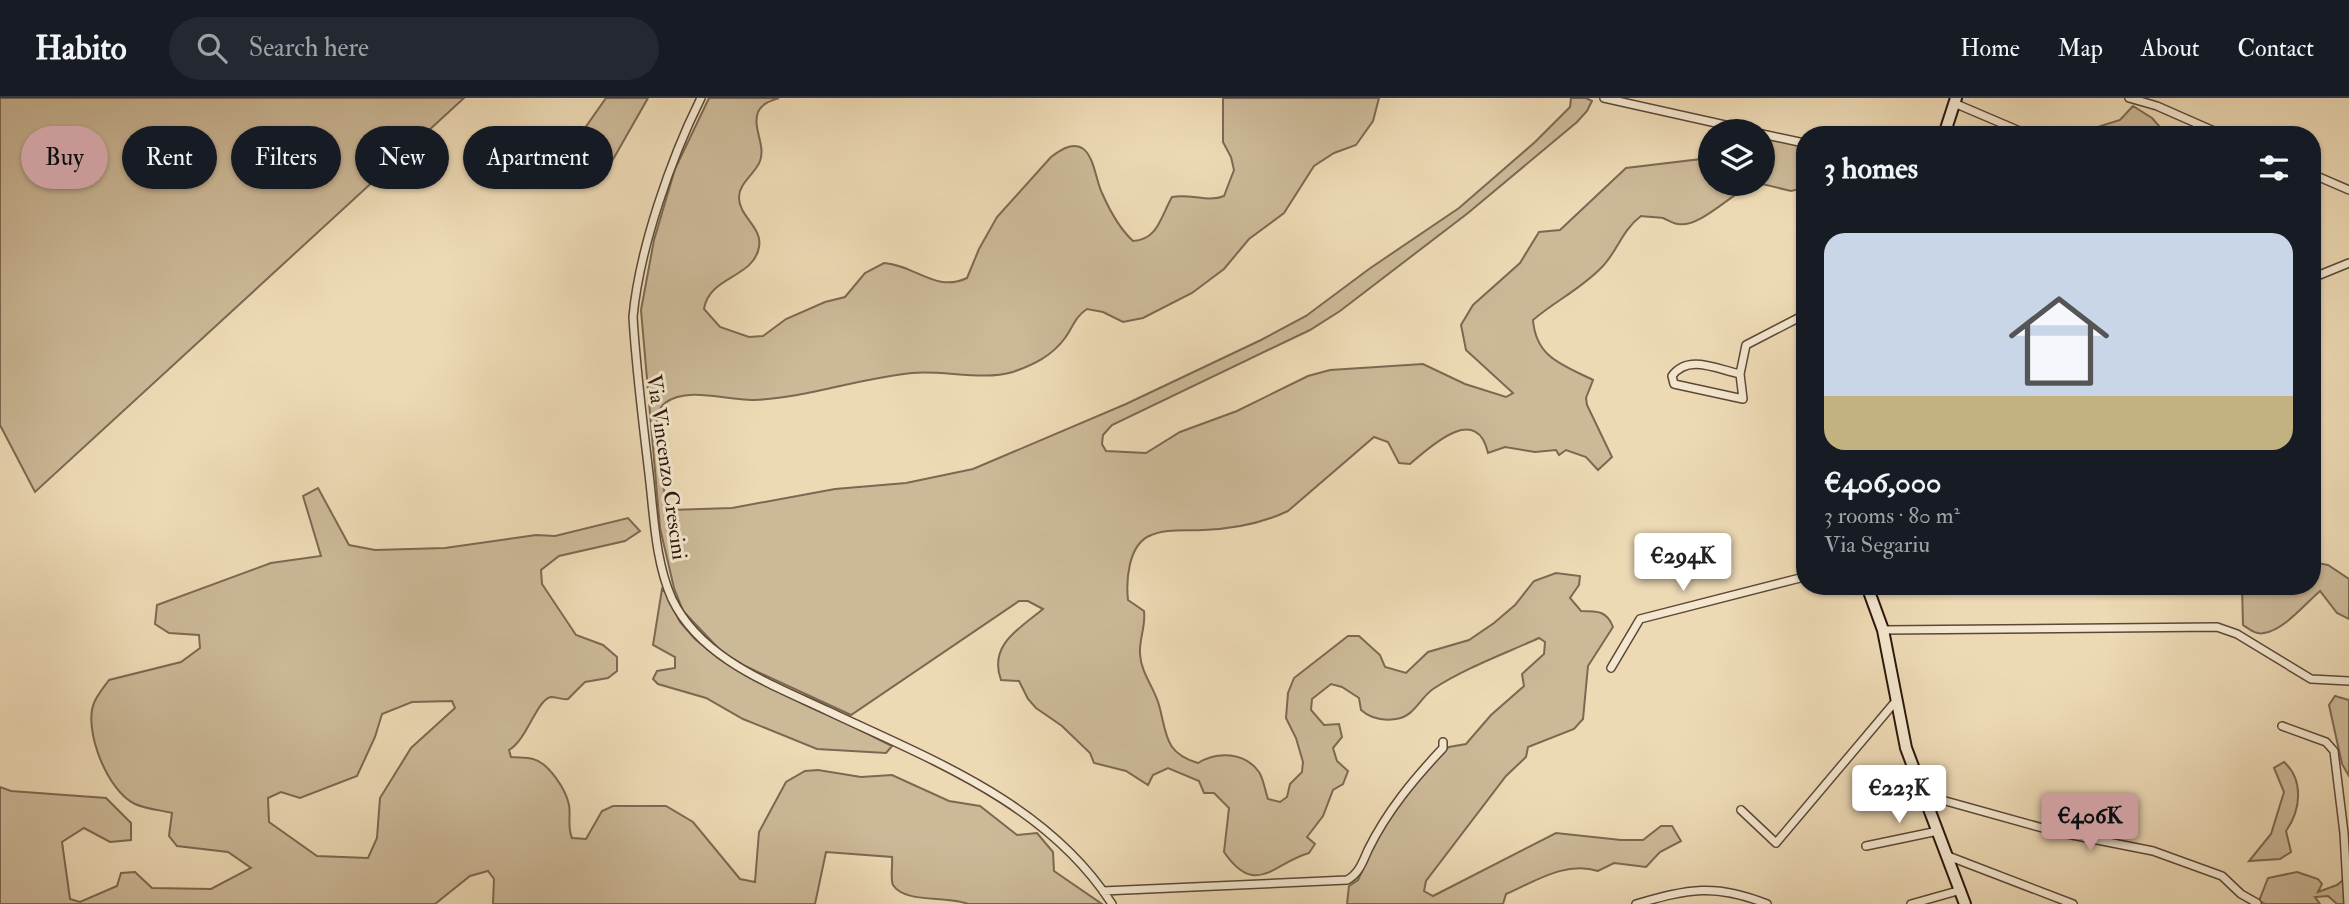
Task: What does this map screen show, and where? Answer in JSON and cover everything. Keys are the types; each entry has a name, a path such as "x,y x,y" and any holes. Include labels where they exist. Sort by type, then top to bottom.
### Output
{"street":[{"name":"Via Vincenzo Crescini","path":"701,98 676,156 649,238 635,294 633,317 657,539 671,597 693,630 715,650 746,671 952,770 1035,820 1074,858 1112,904"},
{"path":"1604,98 1626,100 1703,119"},
{"path":"2129,98 2157,106 2203,126"},
{"path":"1947,126 1955,101 2009,126"},
{"path":"1775,137 1796,141"},
{"path":"2321,178 2349,190"},
{"path":"2321,274 2349,262"},
{"path":"1740,374 1689,363 1678,368 1672,376 1674,384 1743,399 1740,374 1746,345 1796,319"},
{"path":"1611,668 1636,622 1642,618 1796,579"},
{"path":"1870,595 1883,631 1906,748 1965,904"},
{"path":"1883,631 2213,627 2237,634 2313,679 2349,681"},
{"path":"1741,810 1776,843 1895,702"},
{"path":"2282,726 2325,741 2334,751 2343,823 2348,904"},
{"path":"1103,891 1347,880 1358,872 1375,836 1401,797 1443,748 1443,742"},
{"path":"1924,795 2057,832 2153,851 2222,876 2241,894 2257,903"},
{"path":"1866,846 1938,831"},
{"path":"1948,856 2073,904"},
{"path":"1636,904 1695,889 1724,891 1767,904"},
{"path":"1911,904 1961,890"}],"shaded area":[{"path":"0,98 464,98 434,126 355,126 355,189 365,189 35,492 0,425"},
{"path":"606,98 648,98 613,159 613,126 586,126"},
{"path":"709,98 779,98 764,104 758,112 760,161 739,193 743,211 758,234 759,247 749,265 714,290 704,309 720,327 749,337 763,336 786,319 825,302 845,297 865,273 884,263 945,282 967,278 997,217 1051,157 1065,148 1078,146 1086,151 1108,206 1119,225 1133,241 1141,240 1153,232 1172,197 1212,199 1224,196 1234,170 1223,142 1223,98 1379,98 1373,121 1356,145 1334,153 1314,166 1284,213 1249,239 1224,269 1192,293 1143,318 1123,322 1103,312 1087,309 1048,355 1028,366 1001,375 912,373 774,398 744,400 696,395 674,398 665,403 659,411 656,438 663,487 670,510 732,508 835,489 906,483 973,469 1126,404 1306,316 1459,208 1535,142 1570,107 1571,98 1586,98 1592,101 1577,122 1468,213 1340,311 1310,330 1112,425 1103,435 1102,444 1106,451 1146,453 1180,432 1237,411 1308,376 1330,370 1423,364 1465,384 1506,397 1513,393 1466,350 1461,325 1473,305 1520,263 1539,232 1560,230 1626,168 1698,159 1698,196 1733,196 1706,215 1687,224 1641,216 1594,275 1533,320 1535,333 1545,352 1593,380 1586,398 1587,405 1612,457 1598,470 1586,457 1566,450 1559,455 1556,450 1535,452 1505,447 1488,453 1482,438 1474,431 1464,430 1441,439 1410,464 1399,463 1388,442 1374,437 1288,511 1236,527 1168,531 1149,536 1142,541 1133,556 1127,583 1128,600 1144,611 1141,661 1157,698 1173,748 1187,759 1198,763 1222,755 1246,760 1259,772 1268,799 1280,802 1287,797 1290,784 1302,772 1303,762 1296,738 1286,718 1288,693 1294,678 1348,636 1359,636 1380,655 1385,667 1406,673 1428,652 1469,640 1494,623 1515,605 1534,581 1556,573 1580,576 1579,585 1570,598 1581,611 1605,615 1613,627 1588,666 1583,719 1574,729 1528,747 1526,757 1506,776 1426,881 1424,891 1433,896 1556,833 1643,840 1661,826 1672,826 1681,841 1660,852 1646,867 1614,863 1598,871 1562,870 1506,894 1503,904 1347,904 1349,886 1358,880 1381,829 1434,760 1449,747 1466,744 1491,715 1524,686 1522,674 1544,654 1545,642 1539,638 1445,681 1402,718 1386,720 1368,715 1361,710 1359,698 1342,687 1331,684 1312,699 1311,710 1324,725 1339,724 1342,737 1333,748 1337,761 1348,771 1343,784 1333,790 1323,816 1307,837 1315,844 1309,853 1266,874 1256,875 1246,873 1235,866 1224,852 1229,808 1214,793 1204,793 1199,781 1168,768 1153,775 1148,785 1126,771 1094,763 1090,753 1062,726 1036,708 1019,681 1001,680 998,668 1003,647 1016,631 1043,609 1028,601 1019,601 851,715 745,666 721,651 683,611 674,588 660,528 641,310 654,240 675,169"},
{"path":"2133,106 2159,126 2101,126 2120,120"},
{"path":"1775,140 1796,144 1796,190 1775,187"},
{"path":"318,488 349,545 375,550 445,548 536,535 555,536 628,518 640,531 625,541 559,556 541,570 542,584 576,635 603,645 617,657 617,671 608,678 585,682 568,699 546,699 521,738 509,750 511,757 530,758 539,762 556,778 569,805 572,838 586,839 602,811 613,806 666,806 693,822 740,879 755,882 759,832 786,782 805,771 818,770 861,777 892,775 949,801 980,806 1017,835 1037,833 1053,852 1054,871 1102,904 968,904 916,897 899,891 893,885 892,857 826,852 815,904 493,904 494,879 488,871 470,876 435,904 0,904 0,787 11,791 106,798 131,823 131,840 110,842 84,828 62,842 70,899 80,902 117,886 121,873 135,872 152,888 211,889 251,868 228,852 177,846 169,836 172,813 139,806 125,797 107,774 100,759 91,715 95,700 109,680 181,662 200,648 199,635 169,633 155,624 157,605 271,563 321,556 303,496","holes":["452,701 455,708 411,748 380,798 377,838 368,858 317,856 269,822 268,798 281,792 300,798 357,776 375,737 382,714 412,702"]},
{"path":"2321,564 2328,565 2349,579 2349,619 2337,613 2321,592"},
{"path":"662,589 680,622 695,639 721,660 892,746 886,753 817,749 743,719 706,698 658,684 653,679 657,671 675,668 675,657 653,645"},
{"path":"2242,595 2316,595 2287,622 2272,631 2258,633 2243,625"},
{"path":"2335,696 2349,700 2349,776 2342,764 2329,705"},
{"path":"2284,762 2295,777 2298,795 2295,814 2286,831 2291,852 2280,859 2249,861 2271,834 2284,792 2274,768"},
{"path":"2297,872 2318,879 2322,884 2318,892 2337,885 2349,875 2349,904 2337,904 2328,896 2315,897 2320,904 2265,904 2259,901 2268,878"}]}
